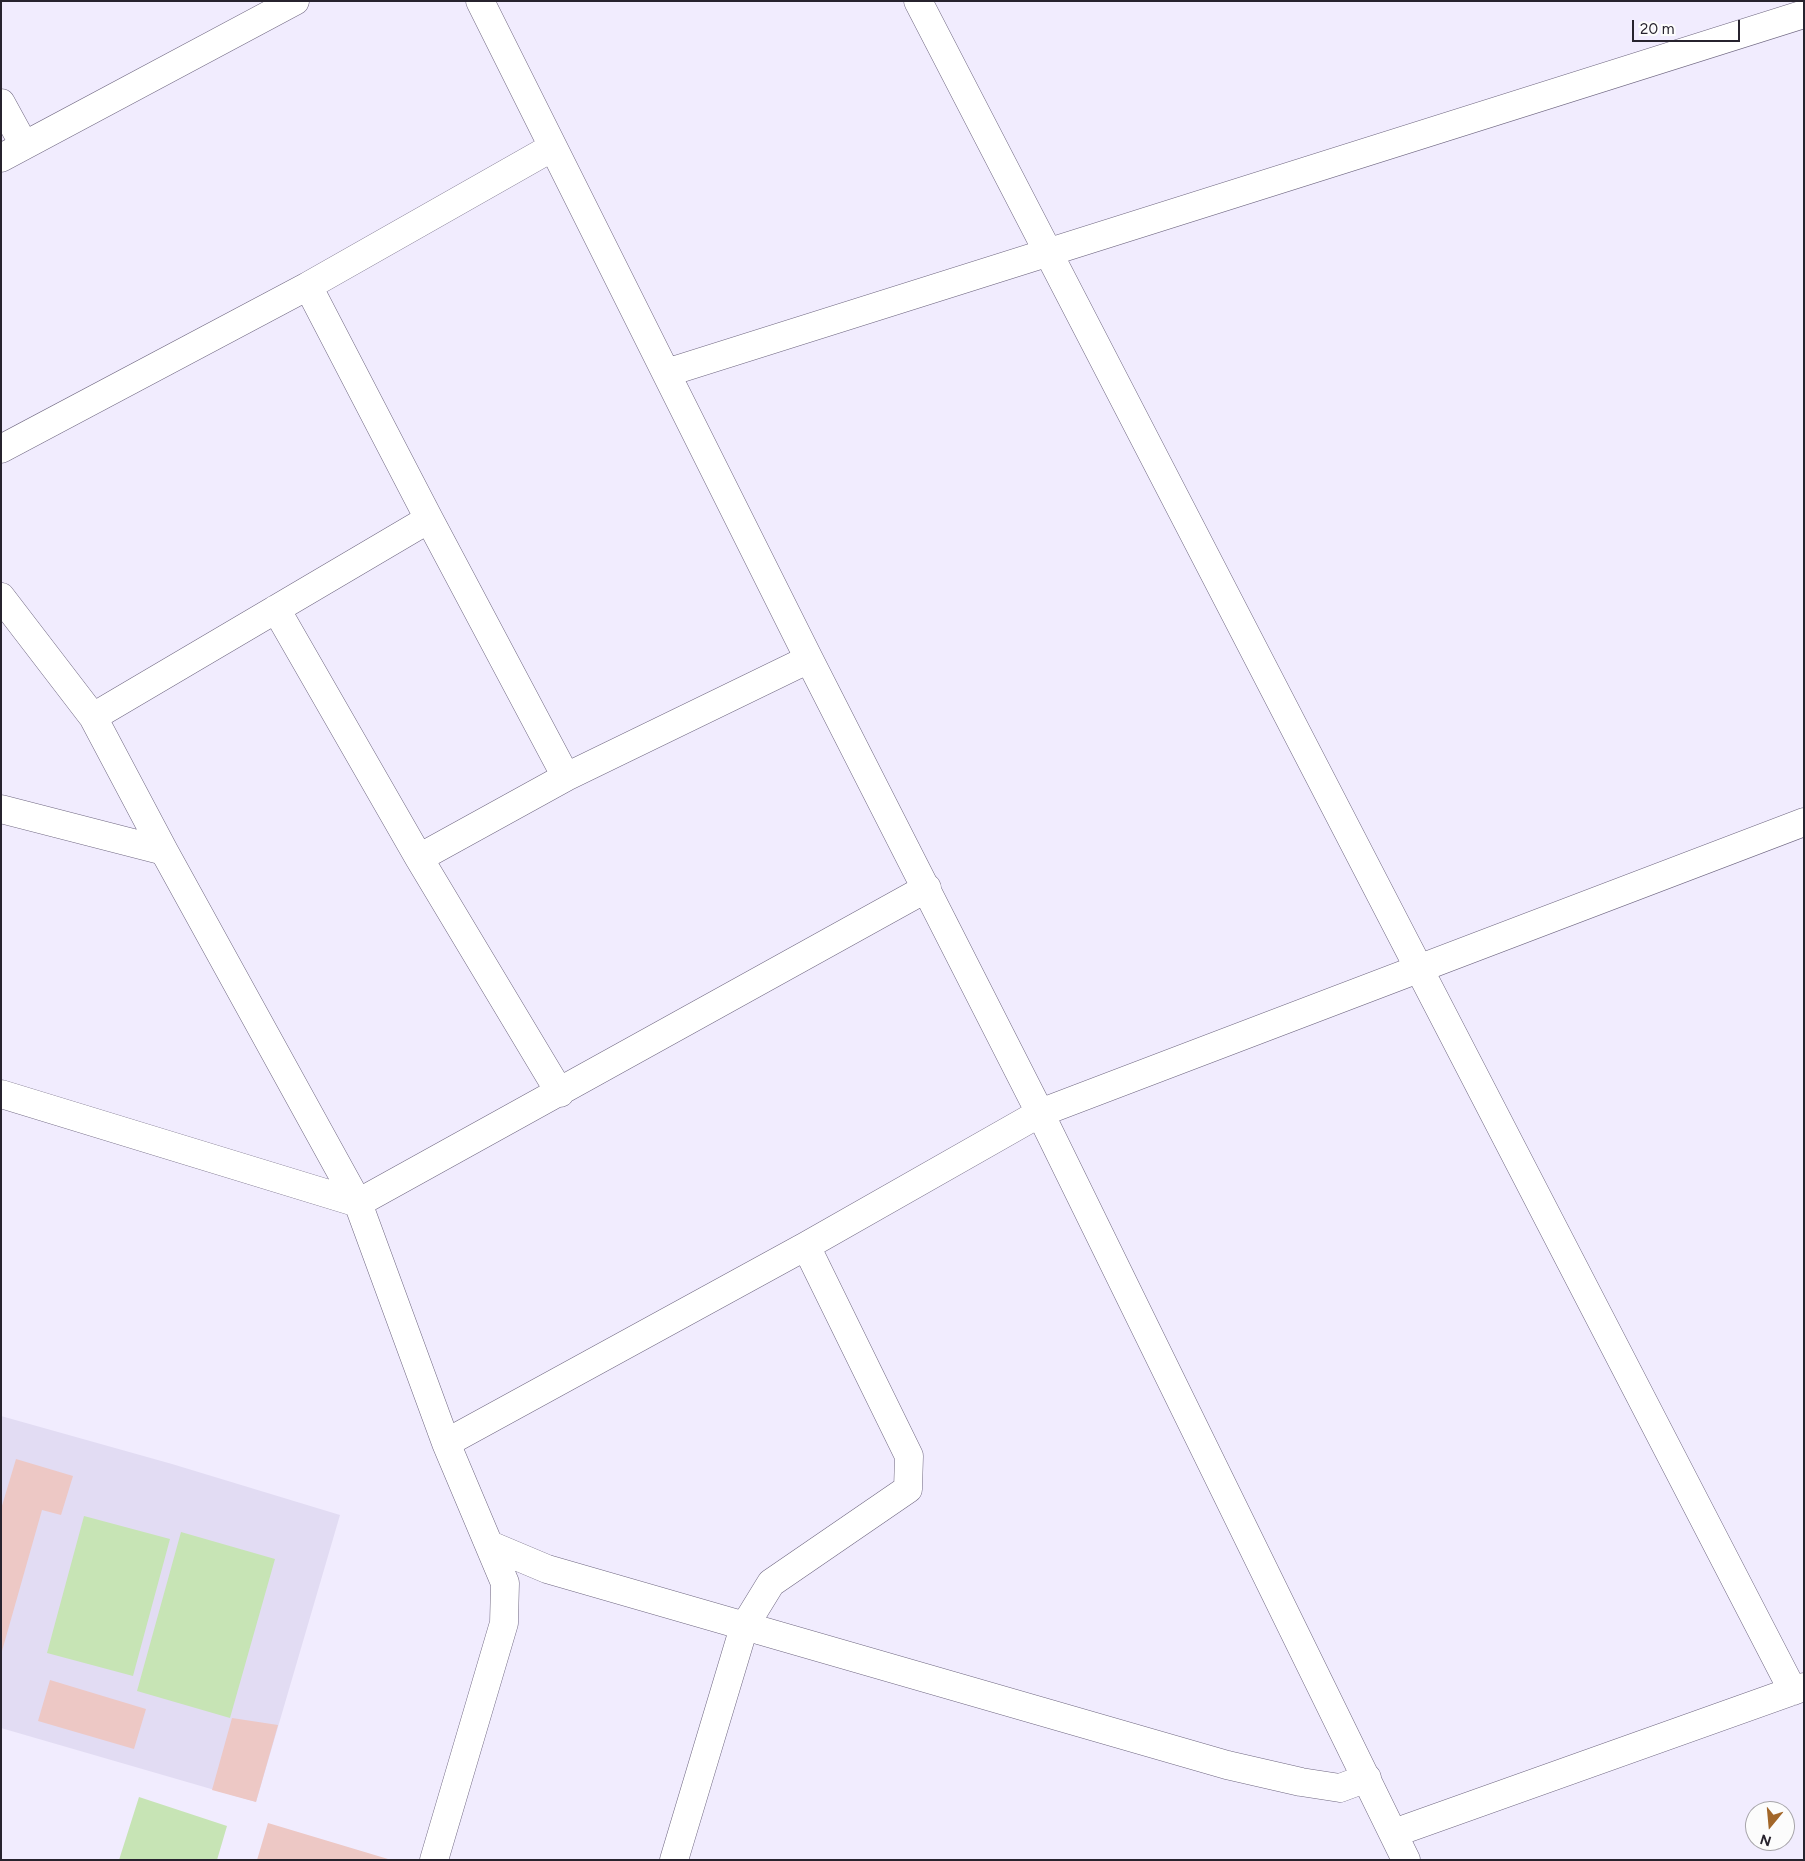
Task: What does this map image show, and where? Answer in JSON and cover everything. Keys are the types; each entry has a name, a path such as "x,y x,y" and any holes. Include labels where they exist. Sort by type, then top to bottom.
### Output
{"street":[{"path":"1,103 13,151 295,1"},
{"path":"480,1 809,659 1040,1113 1406,1860"},
{"path":"918,1 1419,969 1798,1689 1394,1833"},
{"path":"666,373 1804,14"},
{"path":"1,449 308,286 553,147"},
{"path":"308,286 566,777"},
{"path":"93,718 429,519"},
{"path":"1,597 93,718 358,1203 446,1444 505,1583 504,1623 434,1860"},
{"path":"276,609 419,858 560,1092"},
{"path":"419,858 566,777 809,659"},
{"path":"1,809 164,851"},
{"path":"446,1444 806,1246 1040,1113 1804,822"},
{"path":"1,1094 358,1203 927,888"},
{"path":"677,1859 744,1627 772,1583 908,1489 910,1456 806,1246"},
{"path":"490,1545 548,1569 1226,1766 1340,1788 1367,1778"}],"shaded area":[{"path":"1,1416 172,1464 340,1515 256,1802 1,1728"}],"green space":[{"path":"84,1516 170,1539 133,1676 47,1653"},
{"path":"181,1532 275,1559 230,1718 137,1691"},
{"path":"139,1797 227,1826 217,1860 119,1860"}],"building":[{"path":"16,1459 73,1476 61,1515 42,1510 2,1651 1,1509"},
{"path":"50,1680 146,1709 134,1749 38,1721"},
{"path":"232,1718 278,1725 256,1802 212,1790"},
{"path":"268,1823 388,1859 388,1860 257,1860"}]}
